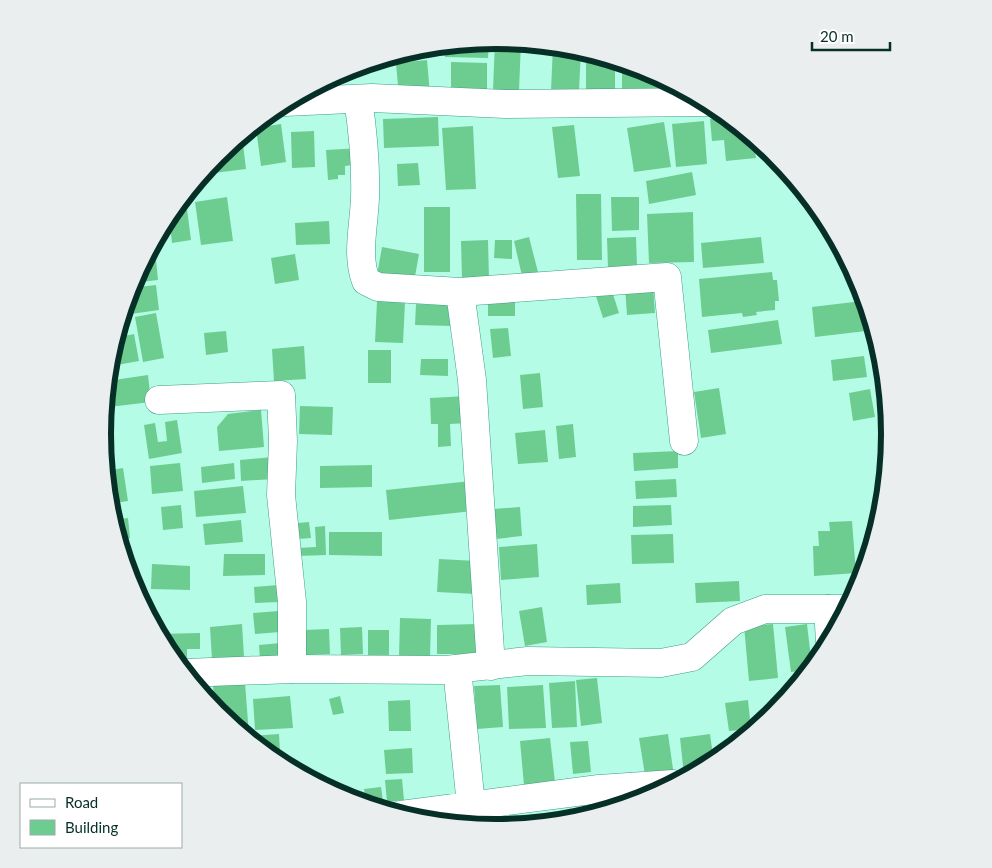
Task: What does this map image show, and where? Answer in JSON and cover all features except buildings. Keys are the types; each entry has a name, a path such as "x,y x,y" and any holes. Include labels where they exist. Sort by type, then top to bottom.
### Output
{"street":[{"path":"358,99 365,148 365,198 361,267 366,281 378,287 460,292 667,277 684,441"},
{"path":"301,101 358,99 504,104 692,102"},
{"path":"460,292 472,380 491,666"},
{"path":"159,400 281,395 282,495 292,602 292,668"},
{"path":"193,673 292,668 457,669 528,662 661,663 692,657 733,621 765,610 838,609"},
{"path":"457,669 471,805"},
{"path":"421,812 599,789 654,785"}]}
